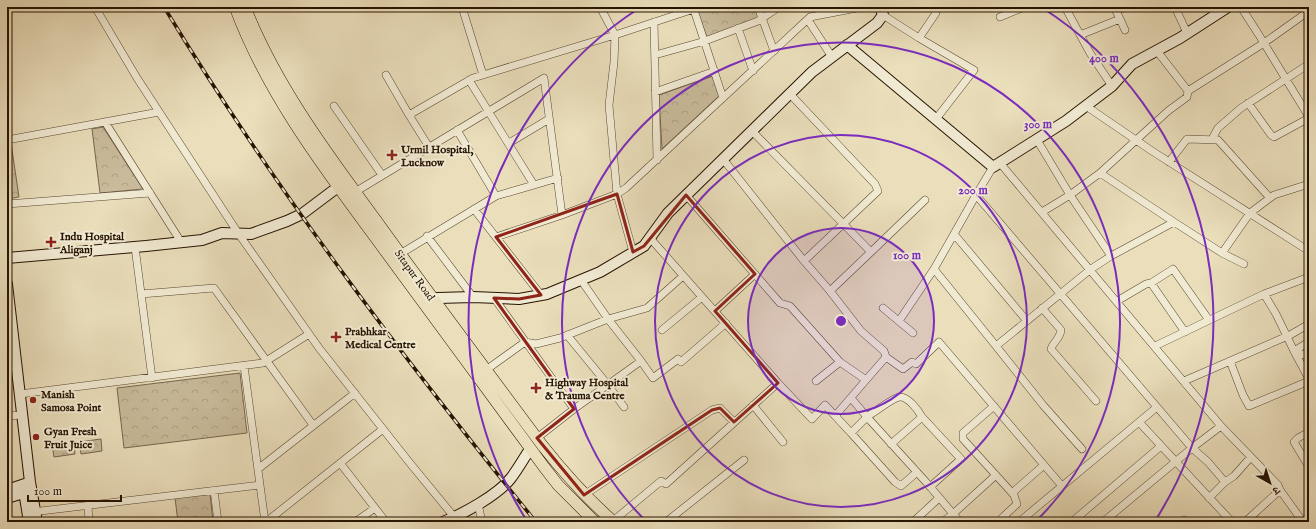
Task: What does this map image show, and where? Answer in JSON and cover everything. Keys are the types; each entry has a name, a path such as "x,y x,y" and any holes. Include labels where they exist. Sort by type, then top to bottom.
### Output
{"main road":[{"name":"Sitapur Road","path":"235,7 254,54 275,92 302,135 338,187 530,449 558,485 595,522"},
{"name":"Sitapur Road","path":"245,7 263,47 294,103 355,192 536,438 567,477 584,495 613,521"}],"street":[{"path":"95,7 137,78 238,233 309,334 453,520"},
{"path":"462,7 483,75"},
{"path":"600,7 615,35 614,62 609,105 617,194 633,252"},
{"path":"758,7 774,51"},
{"path":"655,55 704,41 758,21 780,7"},
{"path":"496,237 617,194 626,188 657,160 810,18 838,9 862,7"},
{"path":"919,38 936,13 934,7"},
{"path":"1000,17 1024,7"},
{"path":"1065,7 1080,35 1112,86"},
{"path":"1125,7 1115,9 1125,30"},
{"path":"1175,7 1187,33"},
{"path":"899,321 934,269 976,196 997,165 1066,121 1112,86 1132,64 1157,51 1228,7"},
{"path":"1241,7 1309,118 1274,137 1248,104"},
{"path":"409,115 469,80 615,35 694,8 723,98"},
{"path":"434,299 473,297 519,300 547,294 600,272 644,246 668,213 686,195 812,72 877,23 882,11 919,38 974,70 936,119"},
{"path":"1188,91 1264,43 1309,11"},
{"path":"1080,35 1120,19"},
{"path":"808,20 832,57"},
{"path":"654,22 657,160"},
{"path":"738,28 753,71"},
{"path":"848,45 936,119 997,165 1042,212 1221,426 1250,458 1278,485 1303,522"},
{"path":"1042,212 1070,195 1100,173 1168,110 1187,97 1188,91 1157,51"},
{"path":"1212,140 1218,128 1241,108 1309,64"},
{"path":"655,92 715,71"},
{"path":"386,75 429,147"},
{"path":"355,192 544,78 562,214"},
{"path":"469,80 534,185"},
{"path":"790,94 875,184 878,190 804,261"},
{"path":"334,106 382,175"},
{"path":"1086,106 1135,140 1304,248 1309,246"},
{"path":"7,140 159,112"},
{"path":"508,143 549,119"},
{"path":"105,122 181,242"},
{"path":"457,130 496,196"},
{"path":"752,131 871,252"},
{"path":"1169,162 1187,139 1218,140 1270,198"},
{"path":"1037,140 1070,195 1111,256"},
{"path":"723,159 861,331 884,351 886,357 903,369 912,362 916,364 939,342 1062,486"},
{"path":"1100,173 1222,253 1244,264"},
{"path":"400,254 427,236 496,196 558,178"},
{"path":"1222,253 1250,213 1274,195 1309,184"},
{"path":"7,258 202,240 222,233 251,234 302,214 338,187"},
{"path":"7,204 150,193"},
{"path":"686,195 780,303 790,306 840,362 866,380"},
{"path":"976,196 1192,448 1208,462 1224,482"},
{"path":"830,291 925,200"},
{"path":"474,209 541,295"},
{"path":"996,346 1091,269 1111,256 1174,222"},
{"path":"954,234 1027,321"},
{"path":"427,236 473,297"},
{"path":"650,238 778,383 812,419 825,405 895,482 901,486 917,472"},
{"path":"135,247 152,378"},
{"path":"934,269 1043,405 1082,449"},
{"path":"1117,301 1146,284 1151,283 1173,269 1210,320"},
{"path":"715,311 755,274"},
{"path":"486,370 525,342 536,344 560,338 608,320 647,308 683,276"},
{"path":"1155,346 1264,294 1309,277"},
{"path":"581,280 608,320 653,378 678,359 681,362 726,323"},
{"path":"1151,283 1185,332"},
{"path":"7,284 22,414 27,488 31,515 37,522"},
{"path":"141,294 214,288 313,425"},
{"path":"1230,361 1243,395 1249,406 1309,380 1276,314 1264,294"},
{"path":"662,330 702,297"},
{"path":"494,298 574,409"},
{"path":"882,308 913,333"},
{"path":"1042,308 1061,330 1061,336 1052,344 1051,349 1096,401"},
{"path":"1184,381 1287,336 1309,324"},
{"path":"20,394 262,363 309,334"},
{"path":"567,335 624,407"},
{"path":"1294,351 1309,342"},
{"path":"1294,351 1309,357"},
{"path":"836,416 886,357"},
{"path":"536,438 641,361"},
{"path":"816,381 840,362"},
{"path":"244,366 266,522 383,429"},
{"path":"613,521 661,481 666,484 778,383"},
{"path":"258,469 355,393"},
{"path":"851,433 867,417 898,397 904,398 918,410 922,417 962,459"},
{"path":"851,398 960,522"},
{"path":"753,405 783,442"},
{"path":"994,406 963,433 963,439 1014,495 1017,504 1006,519 998,522"},
{"path":"1019,522 1157,407"},
{"path":"584,495 712,410 720,408 734,422"},
{"path":"7,416 22,414"},
{"path":"891,444 922,417"},
{"path":"1139,422 1232,522"},
{"path":"1103,522 1192,448 1221,426"},
{"path":"1309,432 1294,442 1309,467"},
{"path":"1072,521 1161,446"},
{"path":"443,522 453,520 493,494 511,478 530,449"},
{"path":"930,487 972,450"},
{"path":"1209,498 1224,482 1234,476 1250,458"},
{"path":"666,522 744,460"},
{"path":"340,463 386,522"},
{"path":"1012,493 1044,465"},
{"path":"952,514 996,475"},
{"path":"31,515 88,505 260,485"},
{"path":"7,490 27,488"},
{"path":"7,498 27,488"},
{"path":"214,490 218,522"},
{"path":"1245,522 1280,490"},
{"path":"913,522 939,498"},
{"path":"478,504 482,522"},
{"path":"88,505 89,522"},
{"path":"354,522 375,508"},
{"path":"943,522 949,517 953,522"}],"highlighted area":[{"path":"617,194 633,252 644,246 686,195 755,274 715,311 778,383 734,422 720,408 712,410 584,495 537,438 574,409 494,298 519,299 541,295 496,237"}],"green space":[{"path":"696,7 754,7 759,18 707,38"},
{"path":"713,76 720,95 662,149 659,95"},
{"path":"103,127 143,189 100,193 92,129"},
{"path":"11,143 19,197 7,199 7,144"},
{"path":"240,373 247,433 124,448 117,388"},
{"path":"101,439 102,451 81,454 79,442"},
{"path":"74,442 75,454 54,457 52,445"},
{"path":"210,494 213,522 178,522 175,498"}],"railway":[{"path":"164,7 250,141 341,271 437,398 536,522"}],"place":[{"name":"Urmil Hospital, Lucknow","path":"392,155"},
{"name":"Indu Hospital Aliganj","path":"51,242"},
{"name":"Prabhkar Medical Centre","path":"336,337"},
{"name":"Highway Hospital & Trauma Centre","path":"536,388"},
{"name":"Manish Samosa Point","path":"33,400"},
{"name":"Gyan Fresh Fruit Juice","path":"36,437"}]}
